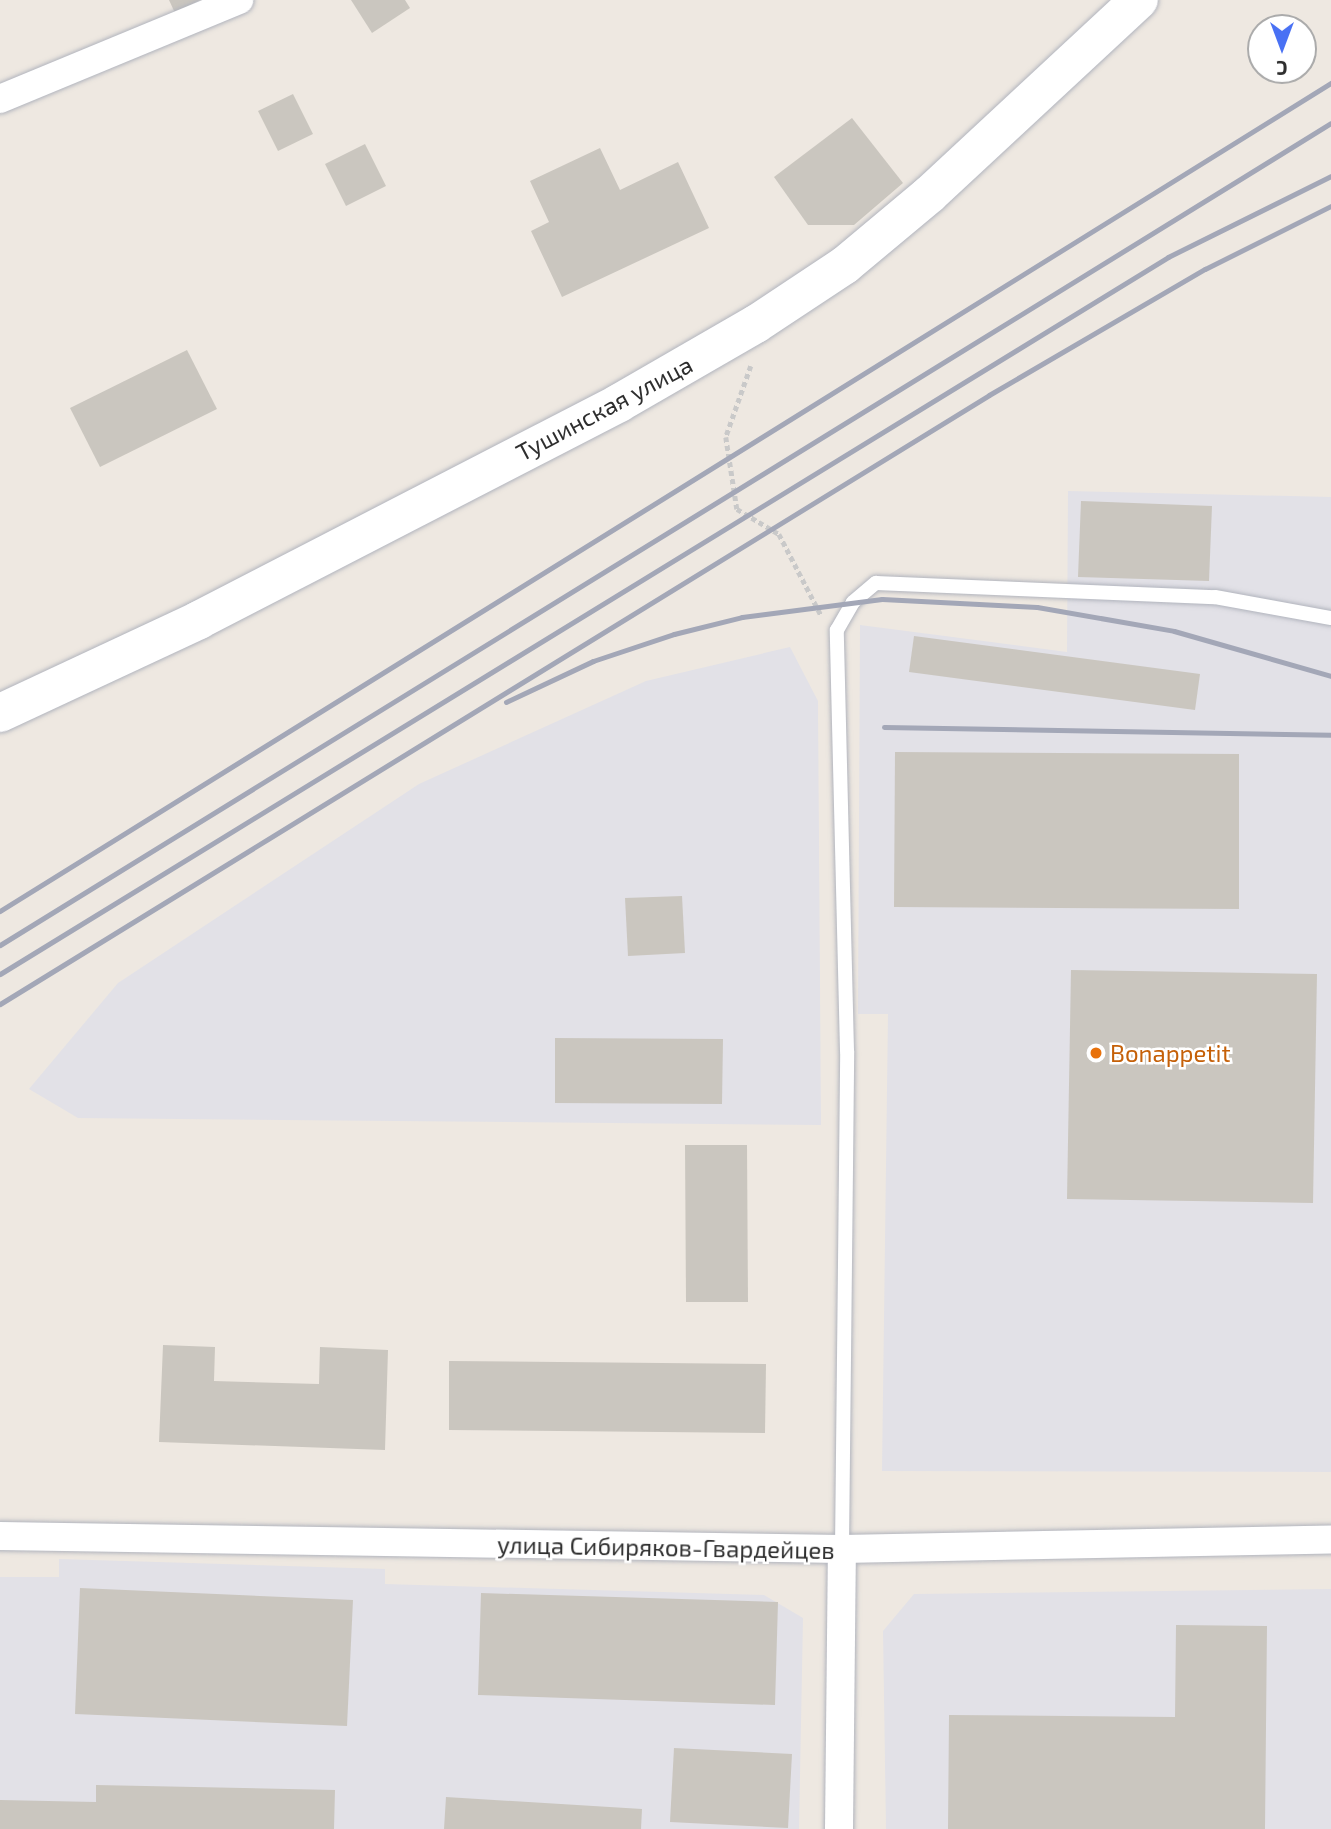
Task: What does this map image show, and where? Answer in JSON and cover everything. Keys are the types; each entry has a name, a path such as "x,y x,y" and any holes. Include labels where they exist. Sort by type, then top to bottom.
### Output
{"main road":[{"name":"Тушинская улица","path":"0,713 211,614 619,403 756,324 845,265 930,194 1139,0"}],"street":[{"path":"0,99 239,0"},
{"name":"улица Сибиряков-Гвардейцев","path":"0,1536 842,1549 1331,1540"},
{"path":"839,1829 842,1549"}],"lane":[{"path":"842,1549 846,1052 837,630 853,602 876,583 1215,597 1331,618"}],"path":[{"path":"756,324 750,370 726,437 737,509 779,534 811,606 837,630"}],"shaded area":[{"path":"1068,491 1331,497 1331,1472 882,1471 888,1014 858,1014 860,625 1067,652"},
{"path":"790,647 818,701 821,1125 78,1118 29,1089 118,983 419,784 646,681"},
{"path":"59,1559 385,1569 385,1584 764,1595 803,1618 799,1829 0,1829 0,1577 59,1577"},
{"path":"1331,1589 1331,1829 886,1829 883,1631 914,1594"}],"building":[{"path":"169,0 200,0 175,13"},
{"path":"351,0 405,0 410,8 372,33"},
{"path":"293,94 313,134 278,151 258,111"},
{"path":"852,118 903,183 854,225 808,225 774,177"},
{"path":"365,144 386,186 346,206 325,164"},
{"path":"600,148 620,190 678,162 709,228 562,297 531,231 549,222 530,181"},
{"path":"187,350 217,409 100,467 70,408"},
{"path":"1081,501 1212,506 1209,581 1078,577"},
{"path":"914,636 1200,674 1195,710 909,672"},
{"path":"895,752 1239,754 1239,909 894,907"},
{"path":"682,896 685,953 628,956 625,898"},
{"path":"1071,970 1317,974 1313,1203 1067,1199"},
{"path":"555,1038 723,1039 722,1104 555,1103"},
{"path":"685,1145 747,1145 748,1302 686,1302"},
{"path":"163,1345 215,1347 214,1381 319,1384 320,1347 388,1350 385,1450 159,1442"},
{"path":"449,1361 766,1364 765,1433 449,1430"},
{"path":"80,1588 353,1600 347,1726 75,1714"},
{"path":"481,1593 778,1602 775,1705 478,1695"},
{"path":"1176,1625 1267,1626 1265,1829 948,1829 949,1715 1175,1717"},
{"path":"674,1748 792,1754 788,1828 670,1822"},
{"path":"96,1785 335,1790 334,1829 0,1829 0,1800 96,1802"},
{"path":"446,1797 642,1809 641,1829 444,1829"}],"railway":[{"path":"0,911 1331,83"},
{"path":"0,945 1331,123"},
{"path":"0,974 1168,257 1331,176"},
{"path":"0,1004 989,395 1205,269 1331,206"},
{"path":"506,702 593,661 674,634 742,617 882,599 1037,607 1174,631 1331,676"},
{"path":"884,727 1331,735"}],"place":[{"name":"Bonappetit","path":"1096,1053"}]}
